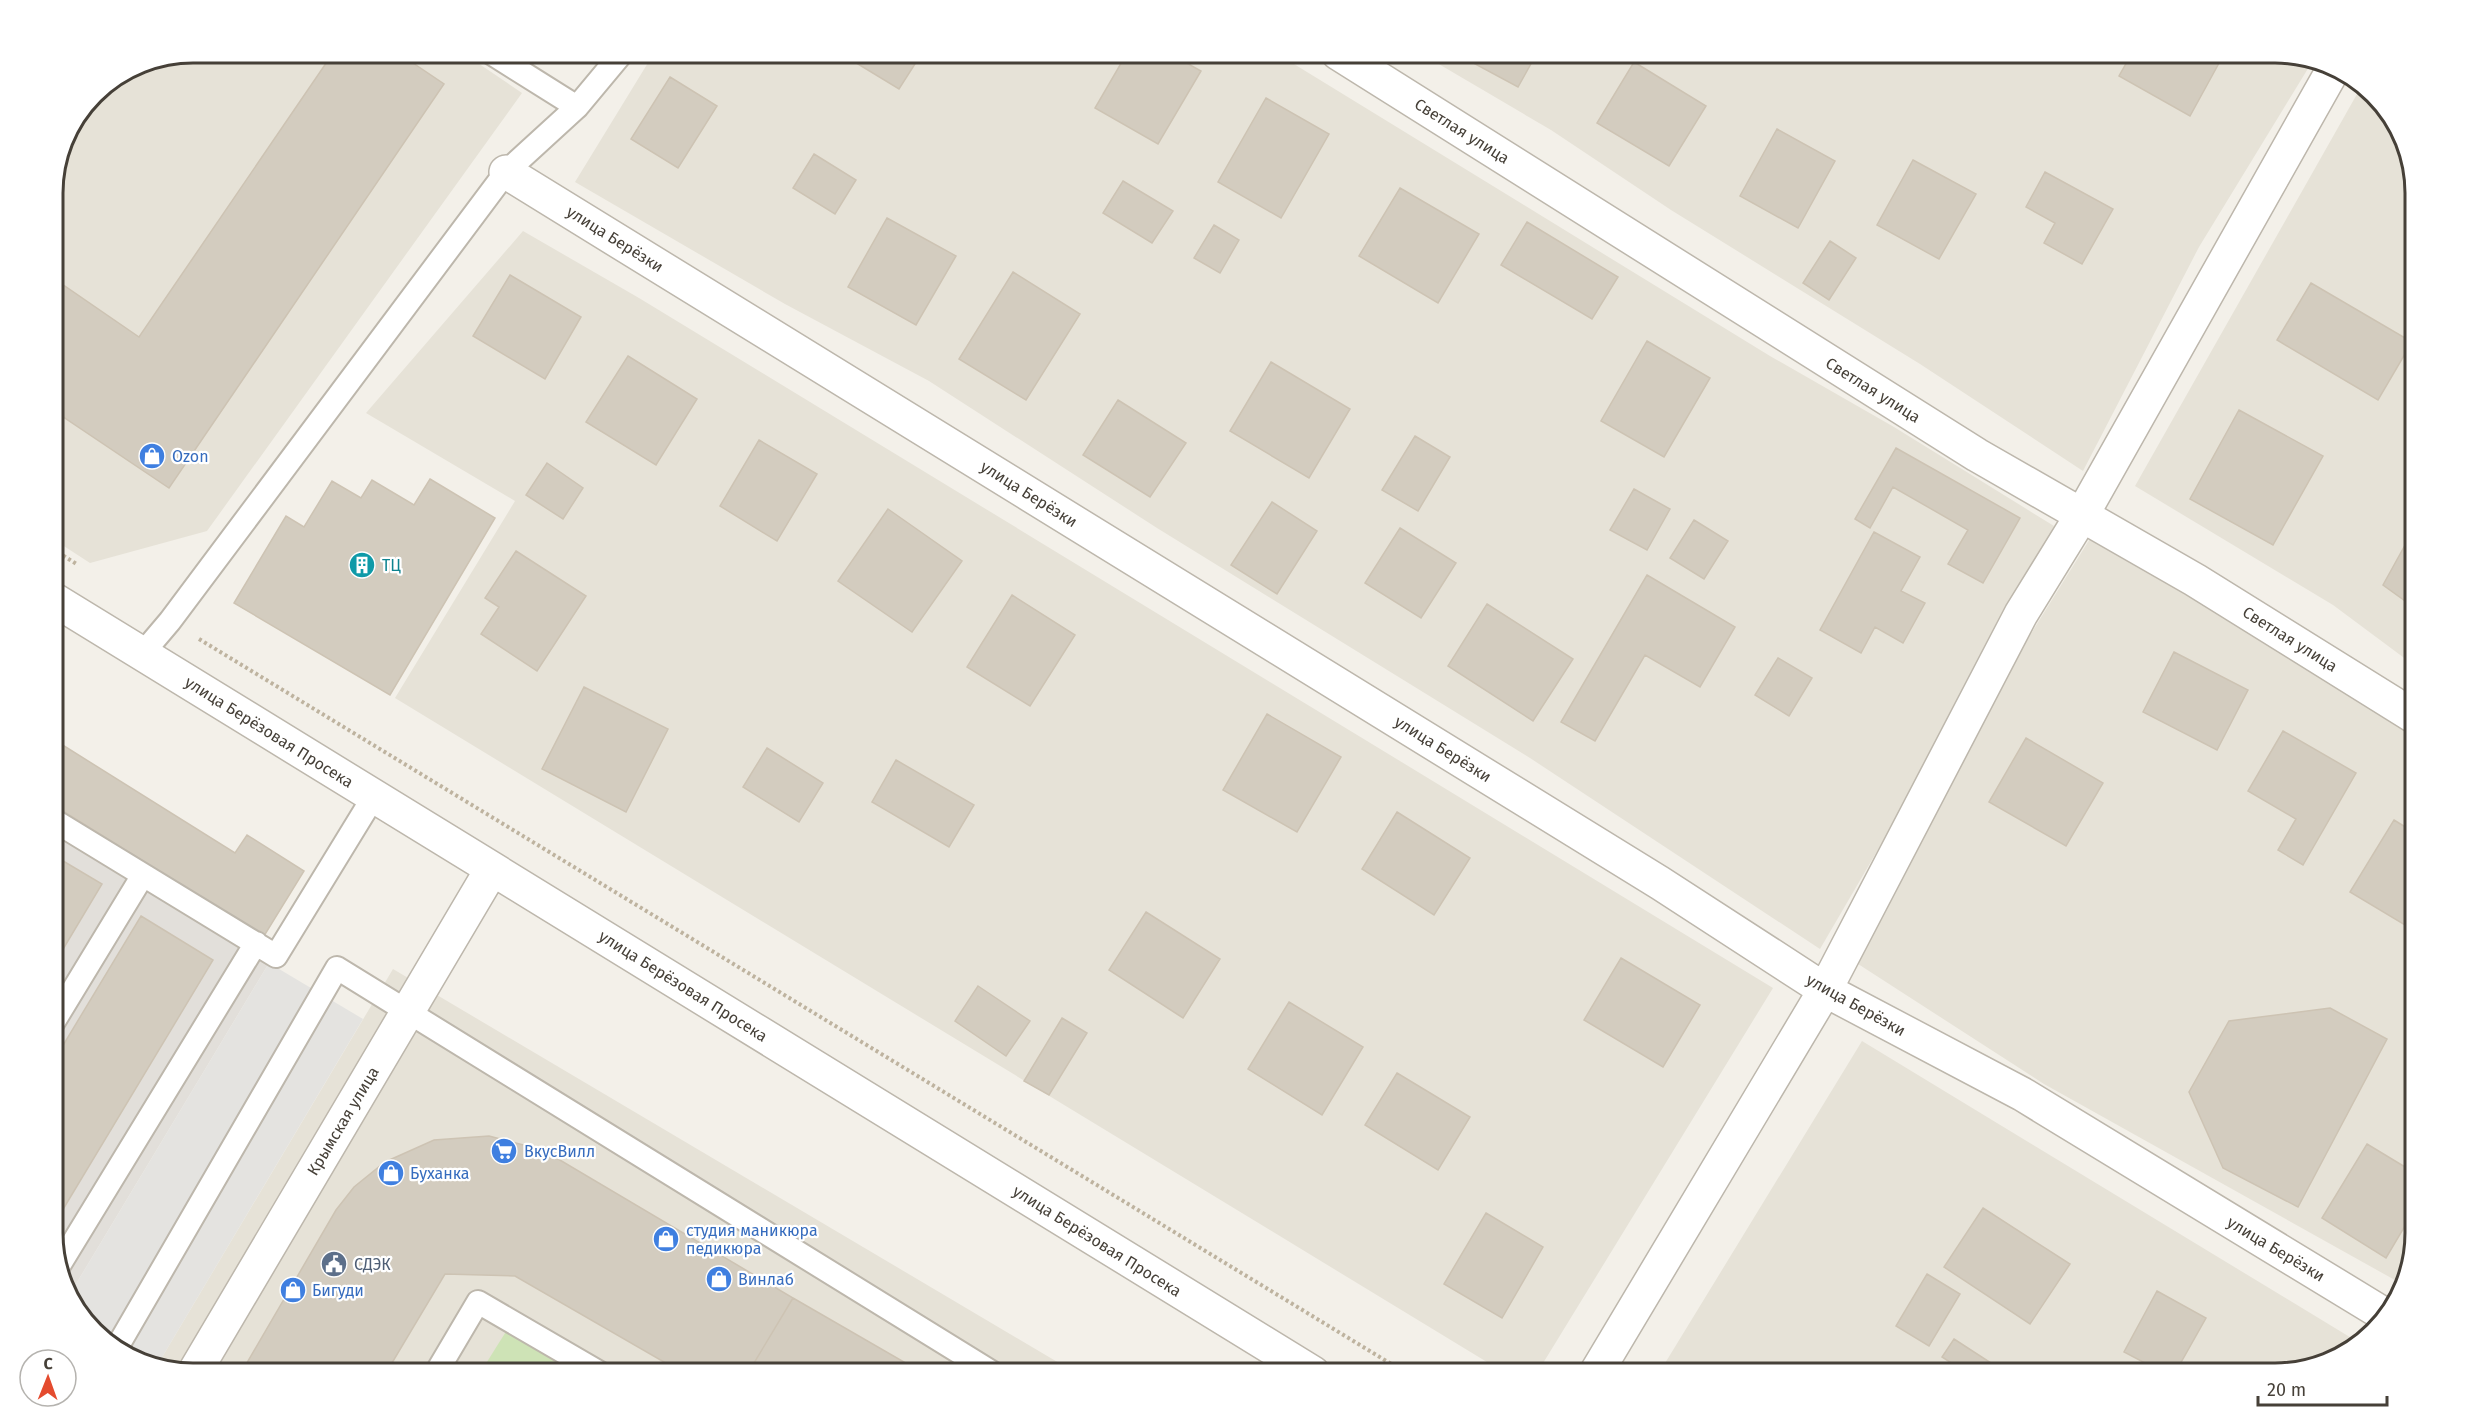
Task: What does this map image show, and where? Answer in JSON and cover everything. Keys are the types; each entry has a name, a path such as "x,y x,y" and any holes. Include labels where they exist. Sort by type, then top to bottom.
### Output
{"street":[{"name":"Светлая улица","path":"1355,63 1977,455 2195,580 2405,711"},
{"path":"1603,1363 1825,990 2021,614 2082,515 2330,75"},
{"name":"улица Берёзки","path":"507,172 1660,883 1825,990 2022,1094 2379,1311"},
{"name":"улица Берёзовая Просека","path":"63,605 1295,1363"},
{"name":"Крымская улица","path":"200,1363 492,869"}],"lane":[{"path":"508,63 577,107"},
{"path":"142,654 170,621 507,172 577,107 613,63"},
{"path":"63,826 276,956 374,796"},
{"path":"63,1007 143,875"},
{"path":"65,1256 256,943"},
{"path":"121,1341 338,968 975,1363"},
{"path":"442,1363 478,1302 581,1363"}],"path":[{"path":"63,555 82,567"},
{"path":"170,621 1388,1363"}],"shaded area":[{"path":"193,63 478,63 522,93 207,531 90,563 63,545 63,184 67,159 76,136 95,107 107,95 136,76 159,67"},
{"path":"648,63 1292,63 1770,356 1894,427 2054,526 1943,738 1820,949 1530,758 1157,528 929,381 785,304 575,182"},
{"path":"1437,63 2275,63 2309,67 2199,247 2083,471 1920,364 1671,210 1551,130"},
{"path":"2358,93 2367,101 2388,128 2401,159 2405,184 2405,659 2333,605 2135,486"},
{"path":"523,231 639,298 1773,988 1543,1363 1489,1363 395,698 515,501 366,413"},
{"path":"2101,521 2405,724 2405,1233 2401,1267 2396,1281 2044,1084 1855,962 1938,800 2024,645"},
{"path":"63,840 269,963 75,1286 65,1258 63,1242"},
{"path":"269,963 363,1019 161,1359 128,1346 114,1336 95,1319 75,1286"},
{"path":"393,969 1059,1363 193,1363 161,1359"},
{"path":"1862,1041 2351,1338 2340,1346 2309,1359 2275,1363 1665,1363"}],"green space":[{"path":"507,1330 567,1363 486,1363"}],"building":[{"path":"326,63 413,63 444,84 169,488 63,417 63,285 139,337"},
{"path":"856,63 916,63 899,89"},
{"path":"1121,63 1187,63 1201,71 1158,144 1095,108"},
{"path":"1473,63 1531,63 1518,87"},
{"path":"1633,63 1706,106 1669,166 1597,123"},
{"path":"2126,63 2219,63 2190,116 2119,76"},
{"path":"670,77 717,106 678,168 631,139"},
{"path":"1266,98 1329,134 1281,218 1218,182"},
{"path":"1777,129 1835,161 1798,228 1740,196"},
{"path":"814,154 856,180 835,214 793,188"},
{"path":"1913,160 1976,194 1939,259 1877,225"},
{"path":"2045,172 2113,209 2082,264 2044,243 2055,223 2026,207"},
{"path":"1123,181 1173,211 1152,243 1103,213"},
{"path":"1400,188 1479,234 1438,303 1359,256"},
{"path":"887,218 956,256 916,325 848,287"},
{"path":"1527,222 1618,277 1592,319 1501,265"},
{"path":"1214,225 1239,240 1220,273 1194,258"},
{"path":"1830,241 1856,258 1829,300 1803,283"},
{"path":"1013,272 1080,314 1026,400 959,359"},
{"path":"510,275 581,317 545,379 473,336"},
{"path":"2311,283 2405,338 2405,354 2378,400 2277,340"},
{"path":"1647,341 1710,378 1664,457 1601,421"},
{"path":"628,356 697,399 656,465 586,422"},
{"path":"1271,362 1350,409 1309,478 1230,431"},
{"path":"1118,400 1186,443 1150,497 1083,455"},
{"path":"2239,410 2323,456 2273,545 2190,499"},
{"path":"1415,436 1450,457 1418,511 1382,490"},
{"path":"759,440 817,474 777,541 720,506"},
{"path":"1896,448 2020,518 1983,583 1948,564 1968,530 1893,487 1870,528 1855,519"},
{"path":"547,463 583,488 563,519 526,495"},
{"name":"ТЦ","path":"430,479 495,518 390,695 234,603 286,516 304,527 332,481 361,498 372,480 414,505"},
{"path":"1634,489 1670,509 1647,550 1610,530"},
{"path":"1272,502 1317,531 1277,594 1231,565"},
{"path":"888,509 962,561 912,632 838,581"},
{"path":"1694,520 1728,541 1704,579 1670,558"},
{"path":"1400,528 1456,563 1421,618 1365,583"},
{"path":"1874,532 1920,557 1901,591 1925,603 1903,643 1875,627 1861,653 1820,630"},
{"path":"2405,545 2405,601 2383,585"},
{"path":"516,551 586,596 537,671 481,634 499,607 485,598"},
{"path":"1647,575 1735,627 1700,687 1645,655 1595,741 1561,722"},
{"path":"1012,595 1075,635 1030,706 967,667"},
{"path":"1487,604 1573,659 1533,721 1448,666"},
{"path":"2174,652 2248,690 2217,750 2143,712"},
{"path":"1778,658 1812,678 1789,716 1755,695"},
{"path":"584,687 668,729 626,812 542,769"},
{"path":"1267,714 1341,757 1297,832 1223,790"},
{"path":"2283,731 2356,773 2303,865 2278,850 2296,819 2248,791"},
{"path":"2026,738 2103,783 2066,846 1989,802"},
{"path":"63,745 235,853 247,835 304,871 264,936 63,811"},
{"path":"767,748 823,783 799,822 743,787"},
{"path":"896,760 974,805 949,847 872,802"},
{"path":"1397,812 1470,858 1434,915 1362,869"},
{"path":"2394,820 2405,827 2405,925 2350,892"},
{"path":"63,861 102,884 63,949"},
{"path":"1146,912 1220,959 1183,1018 1109,970"},
{"path":"141,916 213,960 63,1209 63,1045"},
{"path":"1621,958 1700,1005 1663,1067 1584,1020"},
{"path":"978,986 1030,1021 1006,1056 955,1021"},
{"path":"1289,1002 1363,1047 1322,1115 1248,1069"},
{"path":"2330,1008 2387,1039 2298,1207 2223,1168 2189,1092 2229,1021"},
{"path":"1062,1018 1087,1033 1049,1095 1024,1081"},
{"path":"1397,1073 1470,1117 1438,1170 1365,1125"},
{"path":"489,1136 543,1150 793,1298 754,1363 666,1363 515,1276 445,1274 392,1363 247,1363 336,1210 354,1187 385,1162 434,1140"},
{"path":"2367,1144 2405,1167 2405,1226 2386,1258 2322,1218"},
{"path":"1983,1208 2070,1264 2030,1324 1944,1267"},
{"path":"1486,1213 1543,1247 1502,1318 1444,1284"},
{"path":"1927,1274 1960,1294 1929,1346 1896,1326"},
{"path":"2157,1291 2206,1318 2181,1363 2145,1363 2124,1352"},
{"path":"793,1298 906,1363 754,1363"},
{"path":"1954,1339 1991,1363 1951,1363 1942,1357"}],"place":[{"name":"Ozon","path":"152,456"},
{"name":"ТЦ","path":"362,565"},
{"name":"ВкусВилл","path":"504,1151"},
{"name":"Буханка","path":"391,1173"},
{"name":"студия маникюра педикюра","path":"666,1239"},
{"name":"СДЭК","path":"334,1264"},
{"name":"Винлаб","path":"719,1279"},
{"name":"Бигуди","path":"293,1290"}]}
